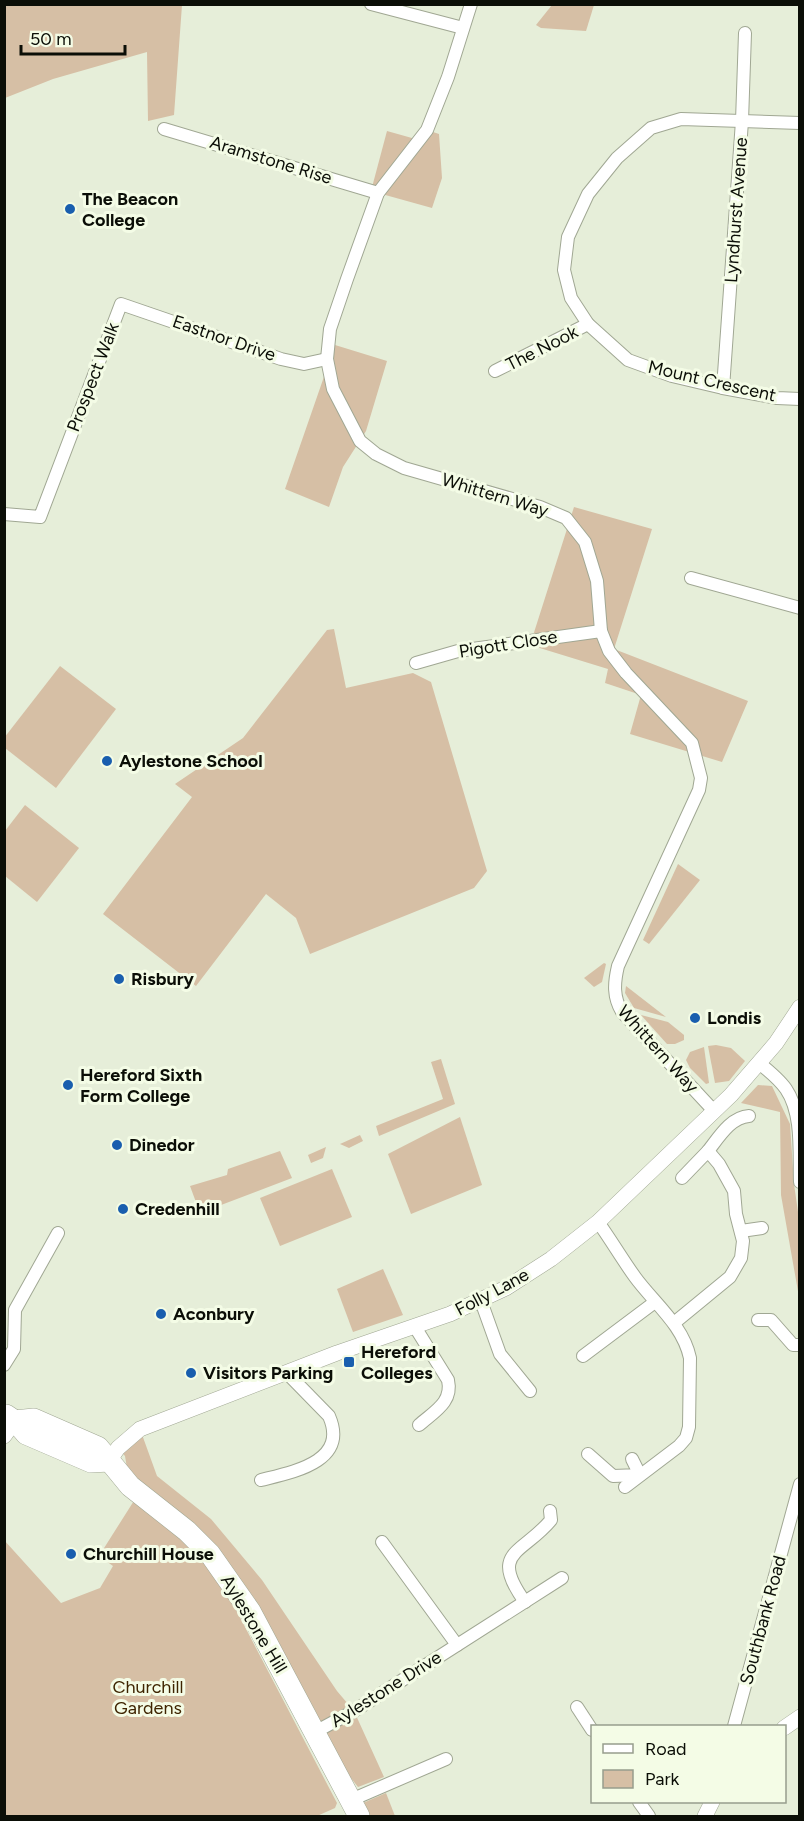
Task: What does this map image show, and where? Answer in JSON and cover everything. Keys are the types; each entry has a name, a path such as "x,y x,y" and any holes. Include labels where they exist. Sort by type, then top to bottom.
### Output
{"highway":[{"path":"8,1424 91,1462 109,1461"},
{"name":"Aylestone Hill","path":"109,1461 130,1486 187,1531 227,1576 250,1611 355,1808"}],"street":[{"path":"371,4 463,28"},
{"name":"Whittern Way","path":"471,4 448,77 427,130 378,193 330,329 327,359 333,389 360,441 376,454 404,468 540,507 566,518 585,542 597,581 601,631 609,651 692,743 701,778 696,800 618,966 615,978 616,1002 622,1012 714,1111"},
{"name":"Lyndhurst Avenue","path":"723,388 742,121 745,33"},
{"name":"Mount Crescent","path":"800,123 681,119 651,128 617,158 588,194 568,237 564,270 571,298 588,324 628,360 672,376 723,388 777,398 800,399"},
{"name":"Aramstone Rise","path":"164,129 378,193"},
{"name":"Eastnor Drive","path":"121,304 281,358 304,364 327,359"},
{"name":"Prospect Walk","path":"4,514 40,517 121,304"},
{"name":"The Nook","path":"495,372 588,324"},
{"path":"691,578 800,608"},
{"name":"Pigott Close","path":"416,663 458,651 601,631"},
{"name":"Folly Lane","path":"109,1461 118,1448 141,1430 286,1372 415,1327 481,1301 551,1259 598,1222 714,1111 759,1063 800,1007"},
{"path":"759,1063 779,1081 793,1102 798,1126 800,1182"},
{"path":"682,1178 725,1129 742,1116 749,1116"},
{"path":"674,1323 730,1277 741,1258 743,1240 736,1214 734,1191 708,1150"},
{"path":"598,1222 634,1276 674,1323 688,1348 690,1358 689,1427 686,1438 679,1446 625,1487"},
{"path":"741,1231 762,1228"},
{"path":"4,1365 14,1349 15,1310 58,1233"},
{"path":"481,1301 500,1354 530,1391"},
{"path":"583,1356 655,1302"},
{"path":"758,1320 771,1320 793,1345 800,1345"},
{"path":"415,1327 448,1380 450,1389 448,1398 419,1425"},
{"path":"261,1480 294,1472 312,1464 330,1448 333,1436 333,1425 329,1416 286,1372"},
{"path":"588,1454 613,1476 640,1475"},
{"path":"632,1459 640,1475"},
{"name":"Southbank Road","path":"736,1725 800,1484"},
{"path":"525,1602 512,1585 508,1562 514,1552 544,1529 551,1520 550,1511"},
{"name":"Aylestone Drive","path":"382,1542 457,1645"},
{"name":"Aylestone Drive","path":"315,1732 354,1711 562,1578"},
{"path":"577,1707 591,1728"},
{"path":"786,1727 800,1717"},
{"path":"355,1808 446,1759"},
{"path":"640,1803 649,1816"}],"green space":[{"path":"4,5 182,5 174,115 148,121 147,52 53,79 5,98"},
{"path":"552,5 594,5 586,31 541,28 536,25"},
{"path":"427,130 439,134 442,178 432,208 371,191 387,131 419,140"},
{"path":"335,345 387,361 366,431 343,467 329,507 285,489"},
{"path":"574,507 652,529 614,649 748,701 722,762 630,734 641,695 605,683 608,669 530,645"},
{"path":"334,629 346,688 413,673 431,682 487,871 474,888 310,954 296,918 266,894 196,986 103,914 192,797 175,784 243,738 327,630"},
{"path":"60,666 116,709 56,788 5,748 4,738"},
{"path":"25,805 79,848 37,902 5,876 5,831"},
{"path":"678,864 700,880 649,944 643,940"},
{"path":"604,963 606,964 602,982 594,987 584,978"},
{"path":"626,986 666,1017 634,1008 625,993"},
{"path":"641,1015 668,1022 684,1035 684,1040 675,1044 667,1044"},
{"path":"708,1046 731,1048 745,1061 729,1081 715,1083"},
{"path":"704,1047 709,1083 706,1084 690,1068 686,1060 690,1052"},
{"path":"441,1059 455,1104 379,1136 376,1126 443,1099 431,1062"},
{"path":"758,1085 772,1086 790,1124 799,1219 799,1297 781,1195 780,1112 741,1103"},
{"path":"460,1117 482,1185 411,1214 388,1154"},
{"path":"360,1135 363,1141 349,1148 340,1144"},
{"path":"326,1147 323,1158 311,1163 308,1155"},
{"path":"280,1151 292,1178 200,1213 190,1186 227,1175 228,1169"},
{"path":"332,1169 352,1217 280,1246 260,1198"},
{"path":"383,1269 403,1315 353,1332 337,1289"},
{"path":"140,1429 157,1476 211,1519 262,1580 337,1691 354,1711 384,1777 358,1787 315,1732 244,1601 130,1486 125,1456 118,1448"},
{"name":"Churchill Gardens","path":"137,1496 150,1505 222,1583 337,1803 335,1808 317,1816 5,1816 4,1540 61,1603 100,1588 113,1566 99,1556"},
{"path":"386,1793 395,1816 370,1816 363,1803"}],"place":[{"name":"The Beacon College","path":"70,209"},
{"name":"Aylestone School","path":"107,761"},
{"name":"Risbury","path":"119,979"},
{"name":"Londis","path":"695,1018"},
{"name":"Hereford Sixth Form College","path":"68,1085"},
{"name":"Dinedor","path":"117,1145"},
{"name":"Credenhill","path":"123,1209"},
{"name":"Aconbury","path":"161,1314"},
{"name":"Hereford Colleges","path":"349,1362"},
{"name":"Visitors Parking","path":"191,1373"},
{"name":"Churchill House","path":"71,1554"}]}
